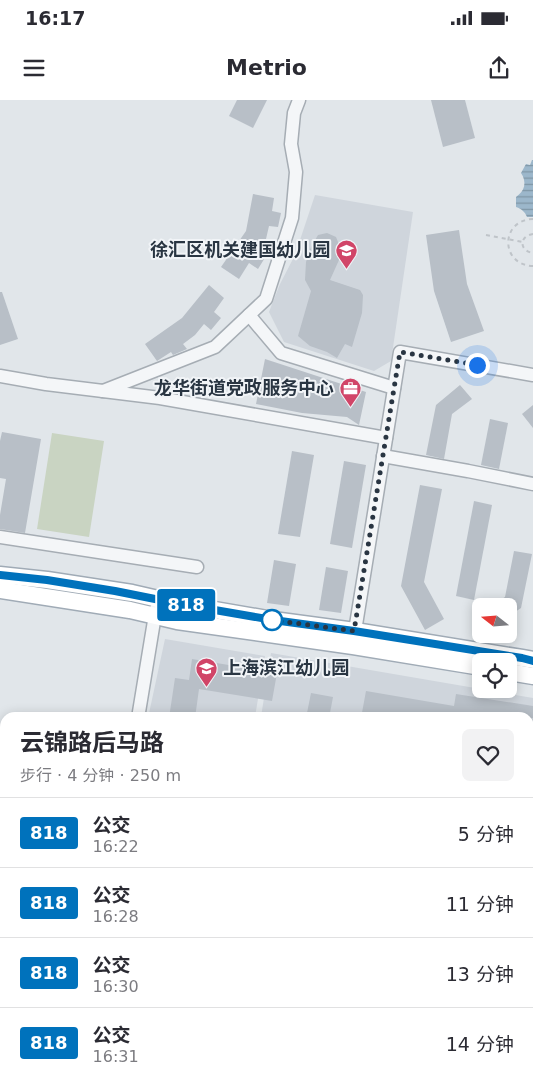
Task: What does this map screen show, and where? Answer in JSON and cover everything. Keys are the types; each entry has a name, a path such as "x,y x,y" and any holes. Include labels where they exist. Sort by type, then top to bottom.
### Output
{"main road":[{"path":"0,575 132,593 273,620 533,660"},
{"path":"0,590 130,610 177,621 316,640 472,666"},
{"path":"517,673 533,676"}],"street":[{"path":"103,391 215,347 266,299 292,218 296,172 291,144 294,113 299,100"},
{"path":"249,315 281,353 394,388"},
{"path":"354,631 400,352 533,376"},
{"path":"0,376 46,384 160,398 386,438"},
{"path":"383,456 533,484"},
{"path":"0,537 197,567"},
{"path":"139,712 158,599"}],"path":[{"path":"533,219 523,220 516,225 508,239 508,248 511,255 524,265 533,266"},
{"path":"533,234 527,235 523,242 525,250 533,253"},
{"path":"486,235 523,242"}],"shaded area":[{"name":"徐汇区机关建国幼儿园","path":"315,195 413,212 391,361 374,371 284,342 269,312 280,284 295,255"},
{"name":"上海滨江幼儿园","path":"165,639 265,656 256,712 149,712"},
{"path":"271,653 472,688 472,698 517,698 517,695 533,698 533,712 262,712"}],"green space":[{"path":"52,433 104,441 89,537 37,529"}],"water":[{"path":"532,160 533,217 527,217 523,211 516,207 516,197 524,186 521,173 526,164 530,165"}],"building":[{"path":"237,100 267,100 253,128 229,116"},
{"path":"431,100 465,100 475,138 443,147"},
{"path":"253,194 274,198 272,211 281,213 278,227 269,226 266,239 258,251 266,256 258,269 249,263 239,279 221,267 246,231"},
{"path":"459,230 467,284 484,331 451,342 434,291 426,235"},
{"path":"327,233 336,237 340,247 339,260 330,280 360,290 363,295 362,313 352,347 345,344 337,358 310,346 298,336 311,291 305,280 306,262 311,247 318,235"},
{"path":"209,285 224,298 214,312 221,318 211,330 204,324 195,335 183,344 187,349 173,355 171,352 157,361 145,344 182,318"},
{"path":"0,292 2,292 18,339 0,345"},
{"path":"265,359 366,392 359,425 347,417 302,413 256,404"},
{"path":"460,385 472,399 452,414 444,459 426,455 436,405"},
{"path":"533,405 533,428 522,414"},
{"path":"490,419 508,423 499,469 481,465"},
{"path":"2,432 41,439 25,533 0,529 0,515 6,479 0,478 0,441"},
{"path":"292,451 314,455 300,537 278,534"},
{"path":"344,461 366,465 352,548 330,544"},
{"path":"420,485 442,489 424,582 444,619 425,630 401,586"},
{"path":"474,501 492,505 474,598 472,600 456,596"},
{"path":"514,551 532,554 521,608 518,610 518,598 503,598"},
{"path":"274,560 296,564 289,606 267,603"},
{"path":"326,567 348,571 341,613 319,610"},
{"path":"192,659 277,673 272,701 199,689 196,712 170,712 175,678 189,680"},
{"path":"366,691 454,706 456,694 533,706 533,712 362,712"},
{"path":"311,693 333,697 330,712 307,712"}],"bus line":[{"name":"818","path":"0,575 132,593 180,604 273,620 373,634 533,661"}],"place":[{"name":"徐汇区机关建国幼儿园","path":"346,269"},
{"name":"龙华街道党政服务中心","path":"350,407"},
{"name":"上海滨江幼儿园","path":"207,687"}],"route":[{"path":"272,620 354,631 400,352 477,365"}]}
